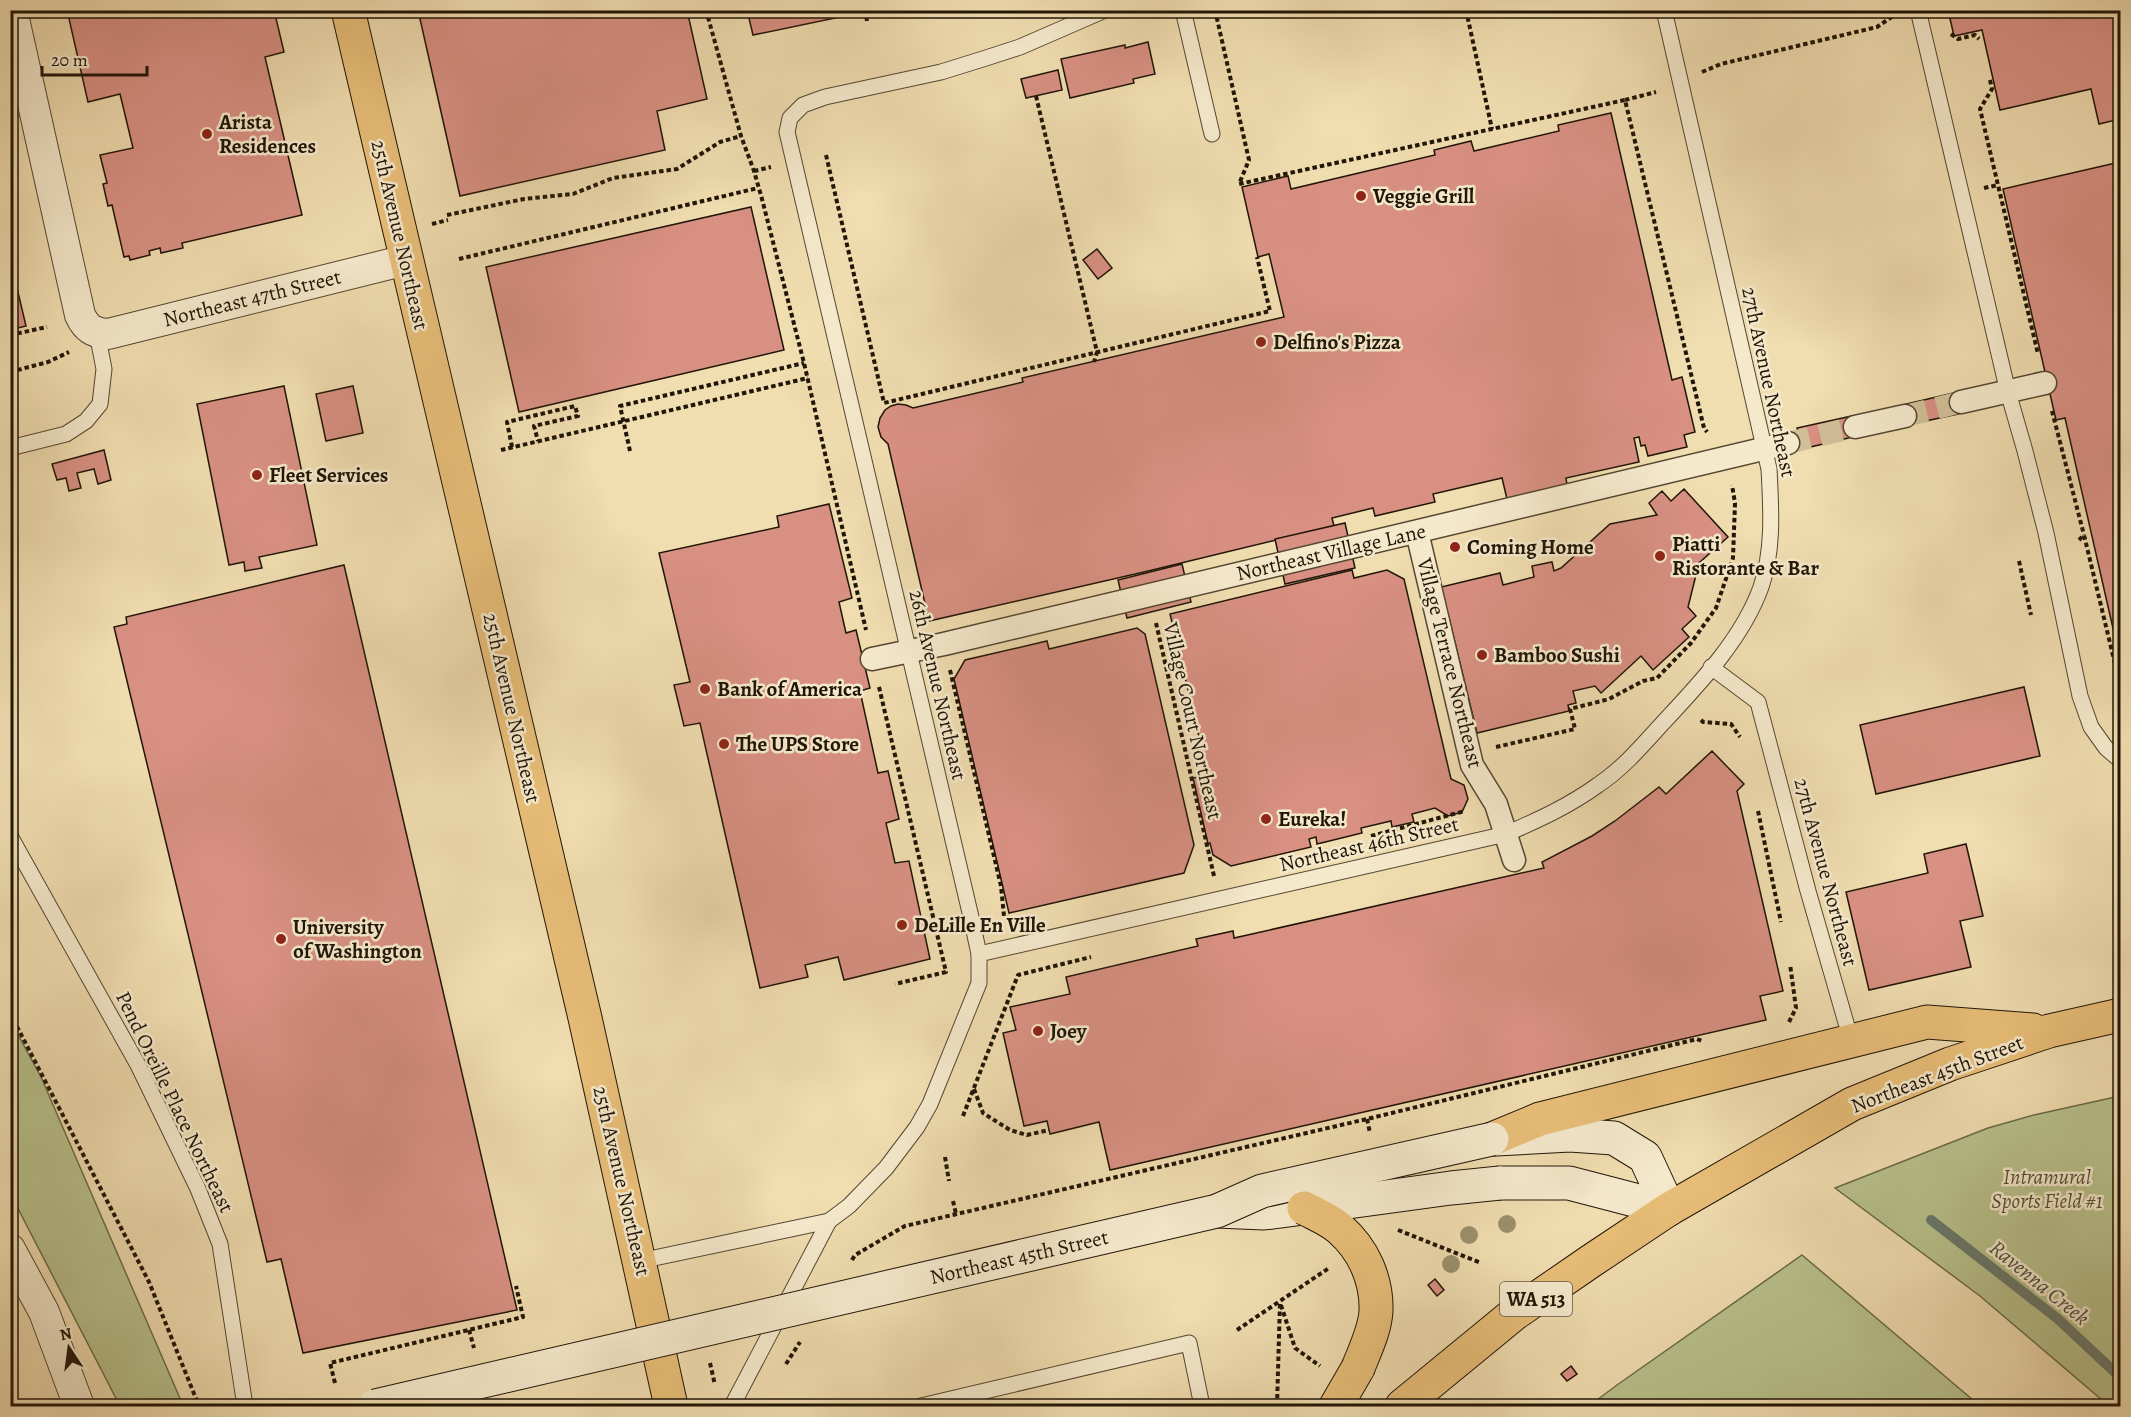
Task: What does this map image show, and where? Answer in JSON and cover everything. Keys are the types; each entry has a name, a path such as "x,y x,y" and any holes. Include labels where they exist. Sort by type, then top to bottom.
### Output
{"main road":[{"name":"25th Avenue Northeast","path":"348,10 640,1261 671,1407"},
{"name":"Northeast 45th Street","path":"375,1407 1217,1210 1264,1213 1500,1183 1569,1183 1669,1209 1852,1104 1950,1064 2049,1032 2121,1016"},
{"path":"1492,1139 1540,1119 1927,1022 2049,1032"},
{"path":"1217,1210 1262,1191 1492,1139 1570,1135 1614,1138 1645,1156 1669,1209"},
{"path":"1304,1208 1339,1227 1361,1252 1371,1275 1376,1311 1369,1341 1358,1368 1336,1407"},
{"name":"WA 513","path":"1406,1404 1514,1314 1669,1209"}],"street":[{"path":"12,10 80,315 87,327 97,333"},
{"name":"Northeast 47th Street","path":"97,333 108,334 406,260"},
{"path":"1961,402 2045,383"},
{"path":"1855,428 1905,416"},
{"name":"Northeast Village Lane","path":"872,659 944,644 1788,443"},
{"name":"Village Terrace Northeast","path":"1417,532 1472,765 1496,804 1514,860"},
{"path":"10,1249 44,1312 79,1407"}],"lane":[{"name":"26th Avenue Northeast","path":"640,1261 829,1221 849,1206 886,1168 926,1112 979,983 979,954 787,132 790,118 803,105 825,97 941,72 1020,47 1105,10"},
{"path":"1183,10 1212,134"},
{"name":"27th Avenue Northeast","path":"1664,10 1769,469 1771,509 1767,562 1761,587 1747,616 1711,668 1758,702 1851,1040"},
{"path":"1918,10 2008,392 2046,533 2080,696 2091,728 2106,748 2121,760"},
{"path":"10,448 66,434 86,421 100,404 104,369 97,333"},
{"name":"Northeast 46th Street","path":"979,954 1506,834 1557,812 1626,763 1683,703 1711,668"},
{"name":"Pend Oreille Place Northeast","path":"10,836 138,1065 198,1189 220,1244 245,1407"},
{"name":"26th Avenue Northeast","path":"732,1407 829,1221"},
{"path":"921,1407 1189,1343 1203,1407"}],"path":[{"path":"706,10 741,136 754,171 804,363 946,972 896,984"},
{"path":"865,10 867,21"},
{"path":"1005,10 1007,18"},
{"path":"1215,10 1250,160 1239,186 1663,90"},
{"path":"1466,10 1492,129"},
{"path":"1701,72 1721,64 1877,27 1899,13"},
{"path":"1950,32 1953,38 1975,35 1979,39"},
{"path":"1990,80 1992,89 1980,109 2116,668 2121,667"},
{"path":"1036,96 1097,351 1094,362"},
{"path":"1469,753 1575,729 1570,709 1609,699 1643,681 1657,678 1691,644 1716,608 1733,558 1735,503 1729,457 1704,428 1625,100"},
{"path":"434,223 524,200 573,194 612,178 677,170 720,142 741,136"},
{"path":"826,155 885,410"},
{"path":"754,171 772,167"},
{"path":"1984,188 1998,185"},
{"path":"459,259 758,188"},
{"path":"884,403 1270,311 1257,257"},
{"path":"10,335 46,327"},
{"path":"10,372 48,362 72,350"},
{"path":"630,452 620,406 804,363"},
{"path":"501,450 807,378"},
{"path":"512,447 507,422 575,406 578,416 534,426 538,441"},
{"path":"2079,540 2084,536"},
{"path":"2019,561 2031,615"},
{"name":"Village Court Northeast","path":"1149,595 1214,876"},
{"path":"944,644 1001,886 1004,916 1015,921"},
{"path":"1695,714 1703,722 1731,724 1743,742"},
{"path":"1755,800 1781,922"},
{"path":"963,1116 1018,975 1098,956"},
{"path":"1790,964 1796,1008"},
{"path":"10,1013 149,1282 199,1407"},
{"path":"1367,1119 1697,1039 1706,1043"},
{"path":"974,1088 983,1113 1010,1130 1027,1135 1049,1130"},
{"path":"945,1156 950,1181"},
{"path":"953,1201 956,1214"},
{"path":"1389,1227 1481,1263"},
{"path":"335,1383 330,1363 523,1317 516,1286"},
{"path":"1238,1330 1280,1302"},
{"path":"1280,1302 1295,1348 1326,1370"},
{"path":"1277,1407 1280,1302"},
{"path":"469,1330 475,1352"}],"green space":[{"path":"11,1022 41,1077 182,1403 171,1406 120,1406 11,1195"},
{"name":"Intramural Sports Field #1","path":"2120,1096 2120,1406 2109,1406 1980,1296 1835,1188 1988,1128"},
{"path":"1802,1255 1980,1406 1589,1406 1617,1385"}],"building":[{"name":"Arista Residences","path":"67,10 274,10 284,52 265,57 302,215 182,243 183,248 161,253 160,248 149,251 150,255 130,260 129,256 124,257 112,205 108,206 103,184 107,183 100,155 133,148 120,94 88,102"},
{"path":"418,10 687,10 707,99 657,111 665,150 460,196"},
{"path":"747,10 843,10 845,16 753,35"},
{"path":"1948,10 2120,10 2120,119 2099,124 2091,89 2000,110 1982,30 1954,36"},
{"path":"1148,42 1155,74 1133,79 1134,83 1070,98 1061,59"},
{"path":"1058,70 1062,90 1026,98 1021,79"},
{"path":"1611,113 1672,380 1682,377 1695,432 1684,435 1687,447 1648,456 1645,445 1641,446 1639,437 1634,438 1639,462 1566,478 1567,485 1507,499 1502,478 1433,494 1435,502 1375,516 1373,508 1332,518 1334,526 929,621 888,444 881,437 878,427 885,410 898,404 913,408 1023,382 1022,378 1284,317 1269,254 1258,257 1242,187 1288,176 1291,189 1435,155 1434,150 1471,141 1474,151 1559,131 1558,125"},
{"path":"2120,162 2120,659 2065,418 2056,420 2003,189"},
{"path":"751,207 784,350 519,412 486,267"},
{"path":"1097,249 1112,268 1098,279 1083,260"},
{"path":"10,271 13,271 26,326 10,330"},
{"name":"Fleet Services","path":"284,386 317,545 259,557 262,568 245,571 244,562 229,565 197,404"},
{"path":"353,386 363,433 326,441 316,394"},
{"path":"1958,392 1963,413 1907,425 1902,405"},
{"path":"1852,416 1857,436 1802,449 1797,428"},
{"path":"104,450 111,480 98,484 94,469 77,473 81,488 69,491 66,478 57,480 52,464"},
{"path":"1684,489 1728,537 1699,563 1688,607 1696,616 1682,629 1689,637 1653,670 1641,656 1601,693 1595,686 1573,691 1576,703 1568,705 1569,711 1477,733 1448,614 1443,615 1437,588 1500,573 1503,585 1534,577 1532,566 1552,562 1554,571 1561,568 1610,524 1657,515 1649,503 1662,491 1671,501"},
{"path":"829,504 852,598 839,602 846,633 856,630 870,688 860,691 878,773 888,771 899,819 886,823 895,863 909,861 930,959 844,980 838,957 805,965 808,977 760,988 700,723 684,726 674,685 690,682 659,553 779,527 777,516"},
{"path":"1345,523 1355,568 1285,584 1275,539"},
{"path":"1182,564 1191,602 1127,618 1118,580"},
{"path":"344,565 517,1310 303,1353 281,1259 267,1262 114,627 127,624 126,617"},
{"path":"1352,570 1354,578 1387,570 1404,579 1451,779 1464,785 1468,799 1462,812 1448,816 1435,808 1412,814 1414,822 1392,827 1391,821 1361,828 1362,833 1317,844 1316,837 1309,839 1311,847 1231,866 1213,855 1210,843 1208,844 1193,778 1208,775 1170,614"},
{"path":"1137,628 1145,634 1194,845 1184,873 1009,913 954,679 965,660 1047,641 1049,649"},
{"path":"2024,687 2040,756 1876,794 1860,725"},
{"path":"1712,751 1744,784 1737,791 1783,991 1760,996 1766,1020 1110,1170 1099,1122 1050,1134 1047,1121 1024,1126 1003,1033 1016,1030 1010,1007 1070,994 1066,977 1198,946 1196,939 1233,931 1234,938 1544,868 1542,862 1592,836 1659,787 1666,794"},
{"path":"1966,844 1983,916 1960,921 1971,967 1869,990 1846,892 1928,873 1924,854"},
{"path":"1435,1279 1444,1290 1437,1296 1428,1285"},
{"path":"1571,1366 1577,1374 1567,1381 1561,1374"}],"waterway":[{"name":"Ravenna Creek","path":"1931,1220 2058,1319 2120,1377"}],"tunnel":[{"path":"1905,416 1961,402"},
{"path":"1788,443 1855,427"}],"place":[{"name":"Arista Residences","path":"207,134"},
{"name":"Veggie Grill","path":"1361,196"},
{"name":"Delfino's Pizza","path":"1261,342"},
{"name":"Fleet Services","path":"257,475"},
{"name":"Coming Home","path":"1455,547"},
{"name":"Piatti Ristorante & Bar","path":"1660,556"},
{"name":"Bamboo Sushi","path":"1482,655"},
{"name":"Bank of America","path":"705,689"},
{"name":"The UPS Store","path":"724,744"},
{"name":"Eureka!","path":"1266,819"},
{"name":"DeLille En Ville","path":"902,925"},
{"name":"University of Washington","path":"281,939"},
{"name":"Joey","path":"1038,1031"}]}
